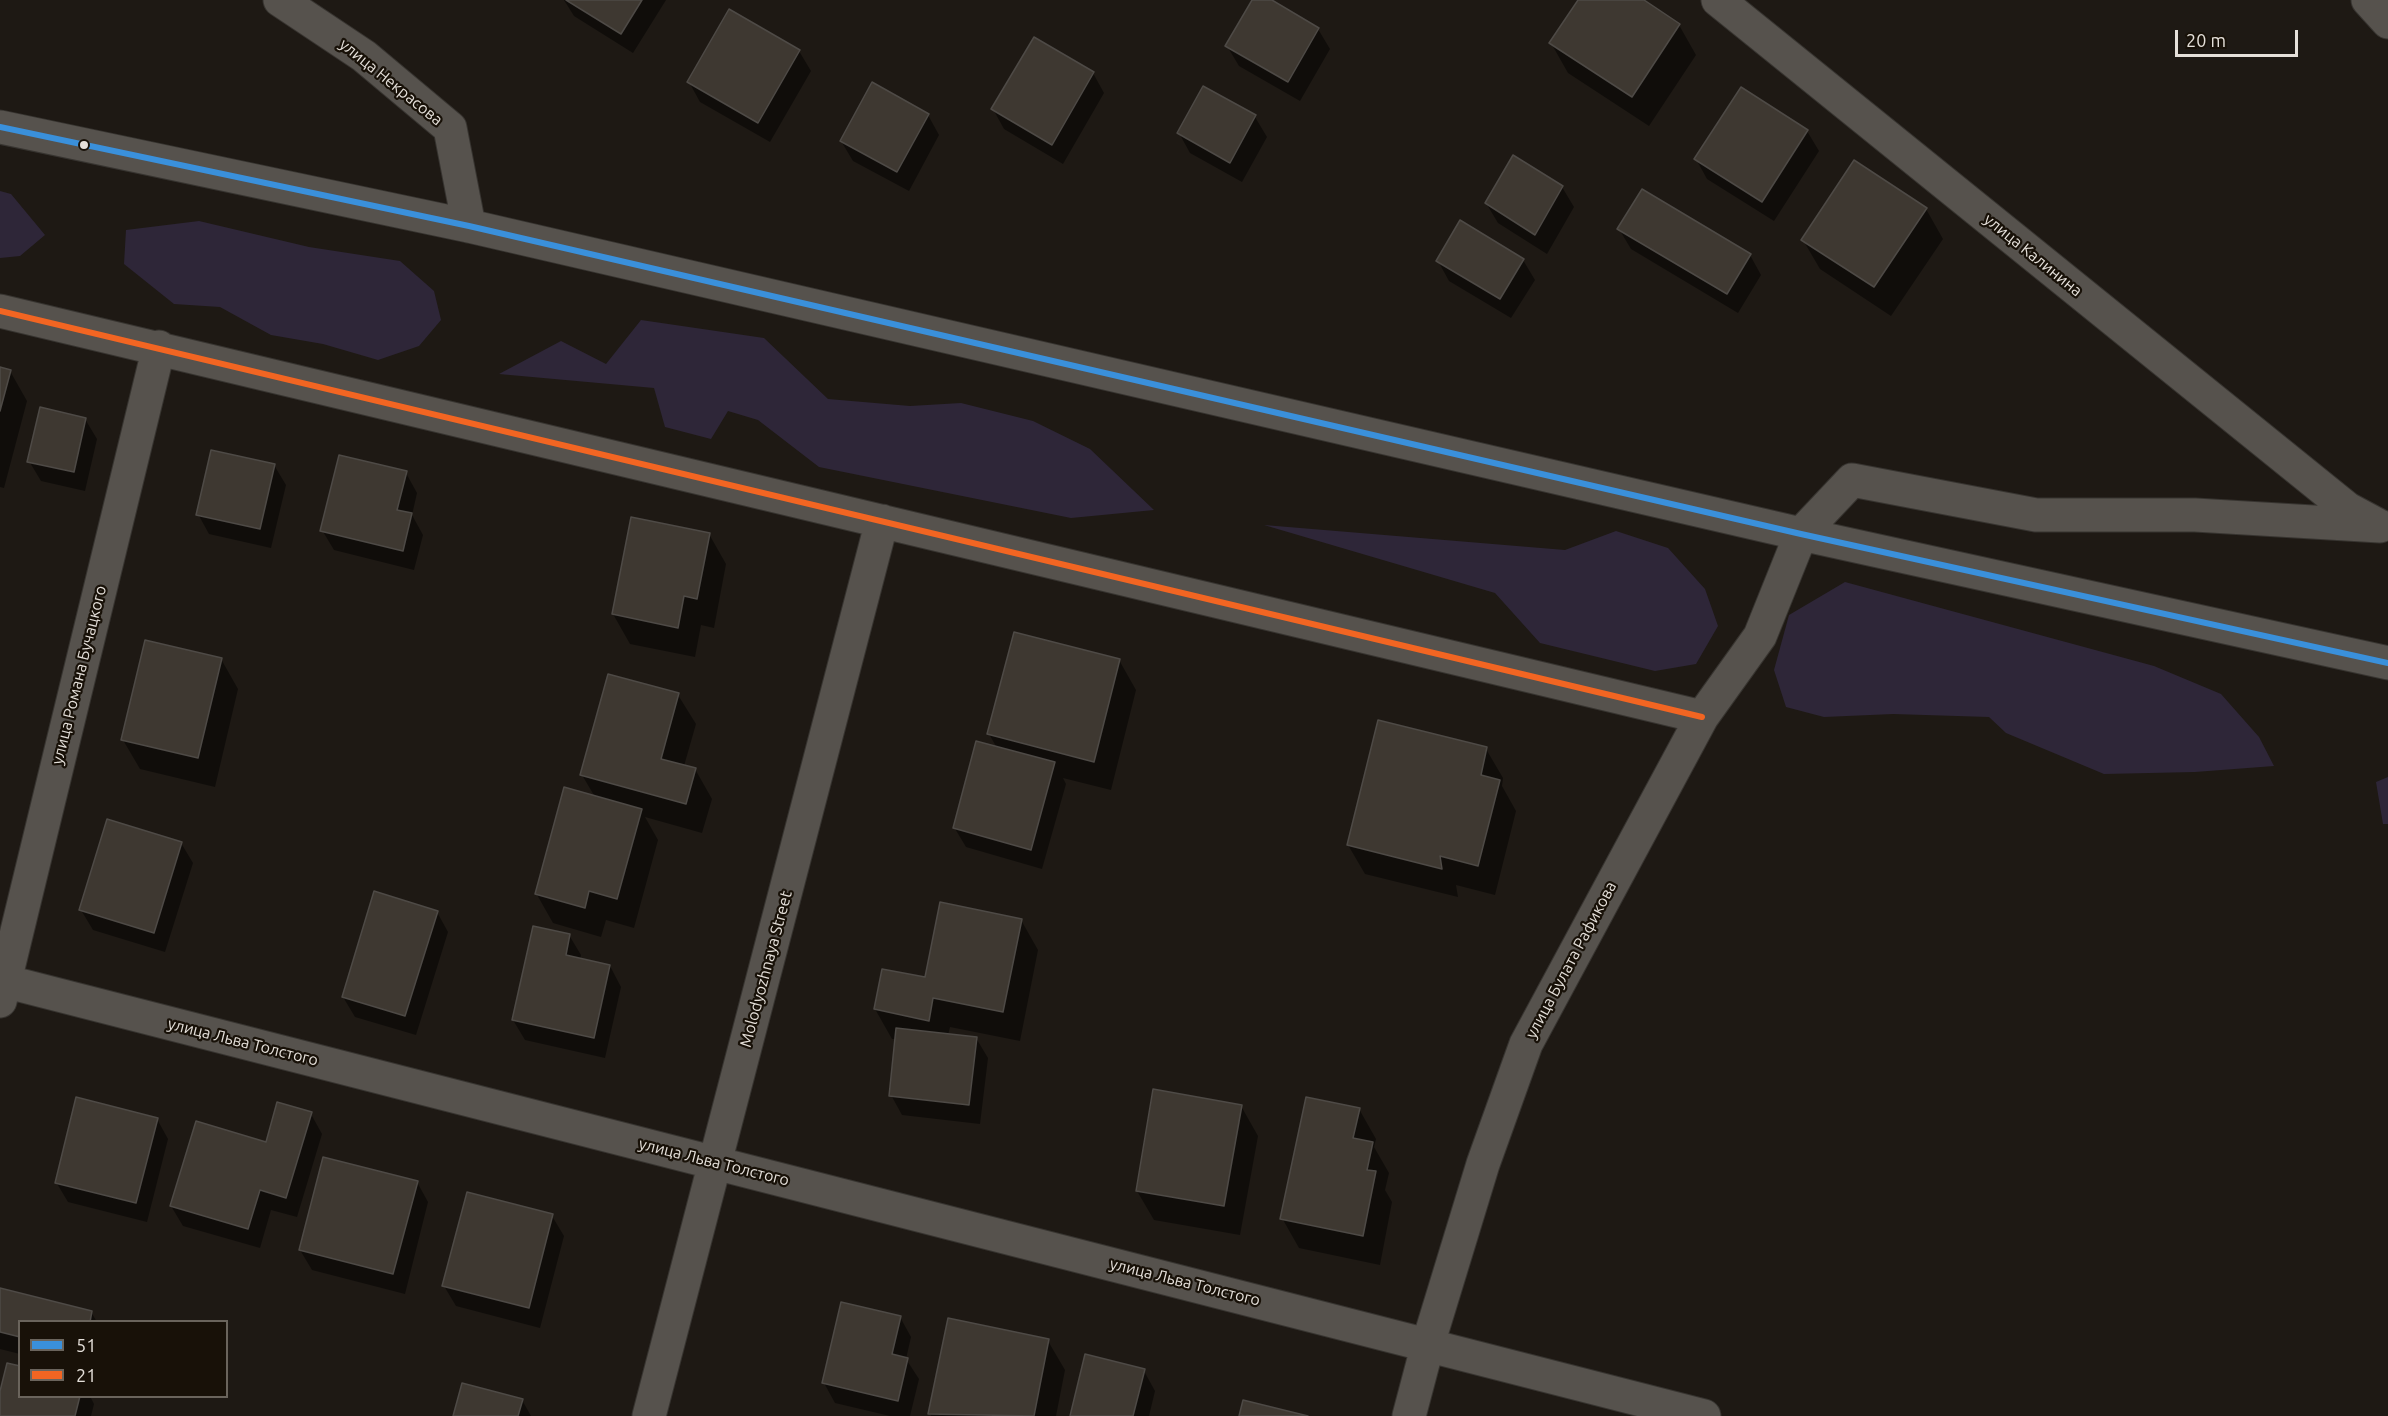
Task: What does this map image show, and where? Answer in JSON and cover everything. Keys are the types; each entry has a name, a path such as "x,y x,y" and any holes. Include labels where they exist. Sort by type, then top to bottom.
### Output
{"street":[{"name":"улица Некрасова","path":"280,0 363,56 450,128 469,226"},
{"name":"улица Калинина","path":"1718,0 2348,509 2384,528"},
{"path":"2368,0 2388,22"},
{"path":"0,127 469,226 1801,534 2388,663"},
{"path":"0,310 1702,717"},
{"name":"улица Романа Бучацкого","path":"2,988 159,347"},
{"path":"1801,534 1852,480 2036,515 2195,515 2384,528"},
{"name":"Molodyozhnaya Street","path":"649,1416 882,522"},
{"name":"улица Булата Рафикова","path":"1409,1416 1428,1344 1483,1164 1526,1044 1702,717 1760,636 1801,534"},
{"name":"улица Льва Толстого","path":"2,988 716,1163 1703,1416"}],"shaded area":[{"path":"0,191 11,194 45,235 20,256 0,258"},
{"path":"199,221 309,247 400,261 434,291 441,320 419,346 378,360 323,344 271,335 220,307 174,304 124,264 126,230"},
{"path":"641,320 764,338 828,399 910,406 961,403 1033,421 1090,449 1154,510 1071,518 819,467 758,420 728,411 711,439 665,427 654,388 499,374 561,341 606,364"},
{"path":"1264,525 1565,550 1616,531 1668,548 1705,589 1718,626 1696,664 1655,671 1540,643 1495,593"},
{"path":"1845,582 2154,666 2221,694 2259,737 2274,766 2195,772 2104,774 2006,733 1989,717 1893,714 1824,717 1786,707 1774,670 1789,615"},
{"path":"2388,777 2388,824 2383,824 2376,782"}],"building":[{"path":"566,0 642,0 621,34"},
{"path":"1252,0 1272,0 1319,28 1288,82 1225,46"},
{"path":"1578,0 1644,0 1680,24 1632,97 1549,43"},
{"path":"729,9 800,50 758,123 687,82"},
{"path":"1034,37 1094,72 1052,145 991,109"},
{"path":"872,82 929,114 897,172 840,141"},
{"path":"1203,86 1256,115 1230,163 1177,133"},
{"path":"1741,87 1808,130 1762,202 1694,159"},
{"path":"1513,155 1563,186 1535,235 1485,203"},
{"path":"1854,160 1927,208 1874,287 1801,240"},
{"path":"1642,189 1751,254 1727,294 1617,229"},
{"path":"1460,220 1524,259 1500,299 1436,261"},
{"path":"0,367 11,370 0,411"},
{"path":"40,407 86,418 74,472 27,462"},
{"path":"211,450 275,464 260,529 196,515"},
{"path":"339,455 407,471 397,510 412,513 403,551 320,531"},
{"path":"631,517 710,533 697,599 684,596 678,628 612,614"},
{"path":"1014,632 1120,659 1094,762 987,734"},
{"path":"145,640 222,658 198,758 121,740"},
{"path":"608,674 679,693 661,759 696,768 686,804 580,775"},
{"path":"1378,720 1487,747 1481,775 1500,780 1478,866 1440,856 1442,869 1347,845"},
{"path":"976,741 1055,762 1031,850 953,828"},
{"path":"564,787 642,809 617,899 589,891 585,908 535,894"},
{"path":"107,819 182,842 154,933 79,910"},
{"path":"374,891 438,911 405,1016 342,997"},
{"path":"940,902 1022,919 1003,1012 933,998 929,1021 874,1009 882,969 925,977"},
{"path":"533,926 570,934 566,955 610,965 594,1038 512,1020"},
{"path":"896,1028 977,1037 969,1105 889,1096"},
{"path":"1153,1089 1242,1105 1224,1206 1136,1191"},
{"path":"76,1097 158,1118 136,1203 55,1183"},
{"path":"1306,1097 1360,1108 1353,1138 1373,1142 1367,1170 1376,1171 1363,1236 1280,1219"},
{"path":"277,1102 312,1112 286,1198 260,1190 248,1229 170,1206 196,1121 266,1142"},
{"path":"323,1157 418,1181 393,1274 299,1250"},
{"path":"467,1192 553,1214 529,1308 442,1286"},
{"path":"0,1288 92,1311 90,1320 18,1320 18,1336 0,1332"},
{"path":"841,1302 901,1316 892,1354 908,1358 898,1401 822,1383"},
{"path":"948,1318 1049,1339 1034,1416 928,1414"},
{"path":"1085,1354 1145,1369 1133,1416 1070,1416"},
{"path":"7,1363 18,1366 18,1398 80,1398 75,1416 0,1416 0,1391"},
{"path":"462,1383 523,1399 518,1416 453,1416"},
{"path":"1243,1400 1308,1416 1239,1416"}],"transit line":[{"name":"51","path":"0,127 469,226 1801,534 2388,663"},
{"name":"21","path":"0,311 1702,717"}]}
